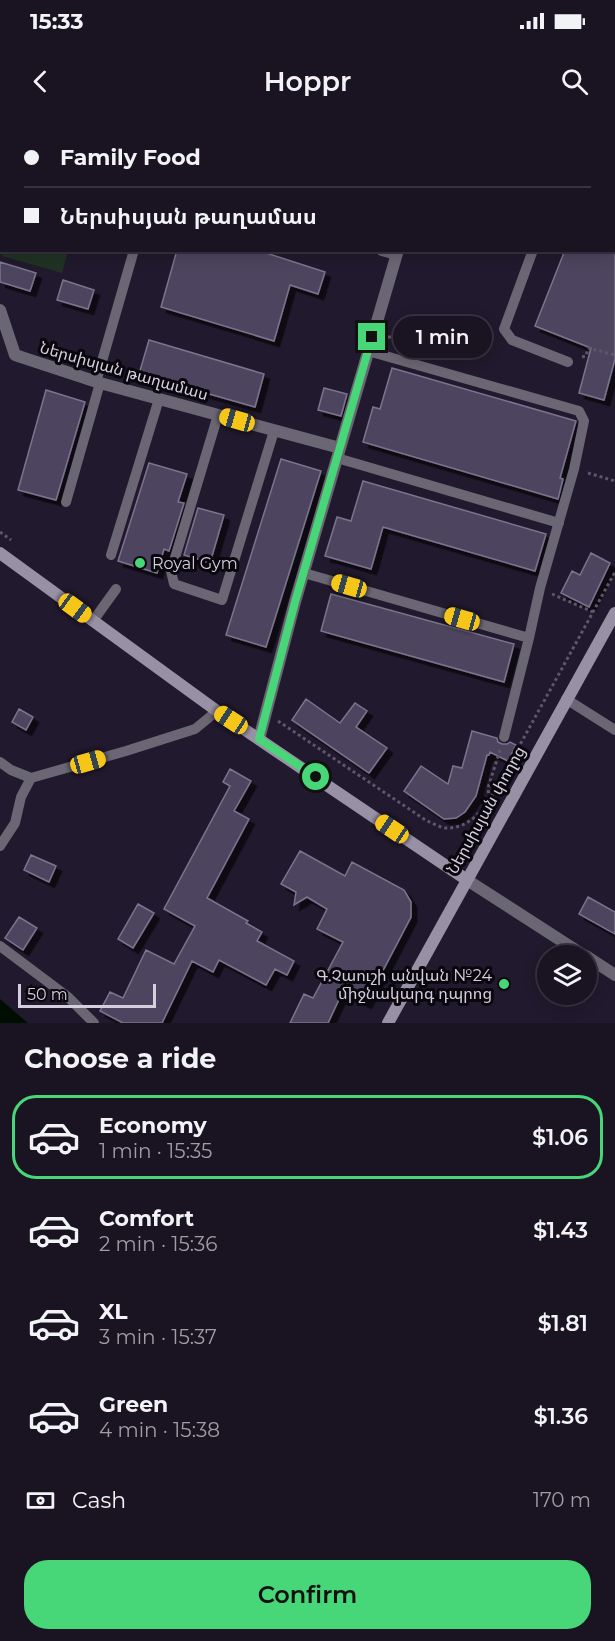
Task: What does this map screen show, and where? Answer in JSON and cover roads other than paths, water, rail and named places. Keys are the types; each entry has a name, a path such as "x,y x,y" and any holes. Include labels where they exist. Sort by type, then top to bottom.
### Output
{"street":[{"path":"259,739 338,453 397,252"},
{"name":"Ներսիսյան թաղամաս","path":"0,310 15,356 98,383 274,431 338,453"},
{"path":"0,553 217,711 467,880 569,945"},
{"name":"Ներսիսյան փողոց","path":"387,1023 615,613"},
{"path":"597,963 615,975"}],"lane":[{"path":"66,502 133,252"},
{"path":"532,252 504,329 512,340 568,362"},
{"path":"368,351 579,411 584,421 574,469 540,588 504,736"},
{"path":"111,555 159,399"},
{"path":"218,415 171,571 174,584 222,600 274,431"},
{"path":"338,453 559,523"},
{"path":"304,573 529,638"},
{"path":"93,621 116,589"},
{"path":"566,699 615,730"},
{"path":"0,762 11,770 31,778 195,729 217,711"},
{"path":"0,846 15,823 21,797 31,778"},
{"path":"0,946 68,997 93,1023"}],"place":[{"name":"Royal Gym","path":"140,563"},
{"name":"Գ.Չաուշի անվան №24 միջնակարգ դպրոց","path":"504,984"}]}
